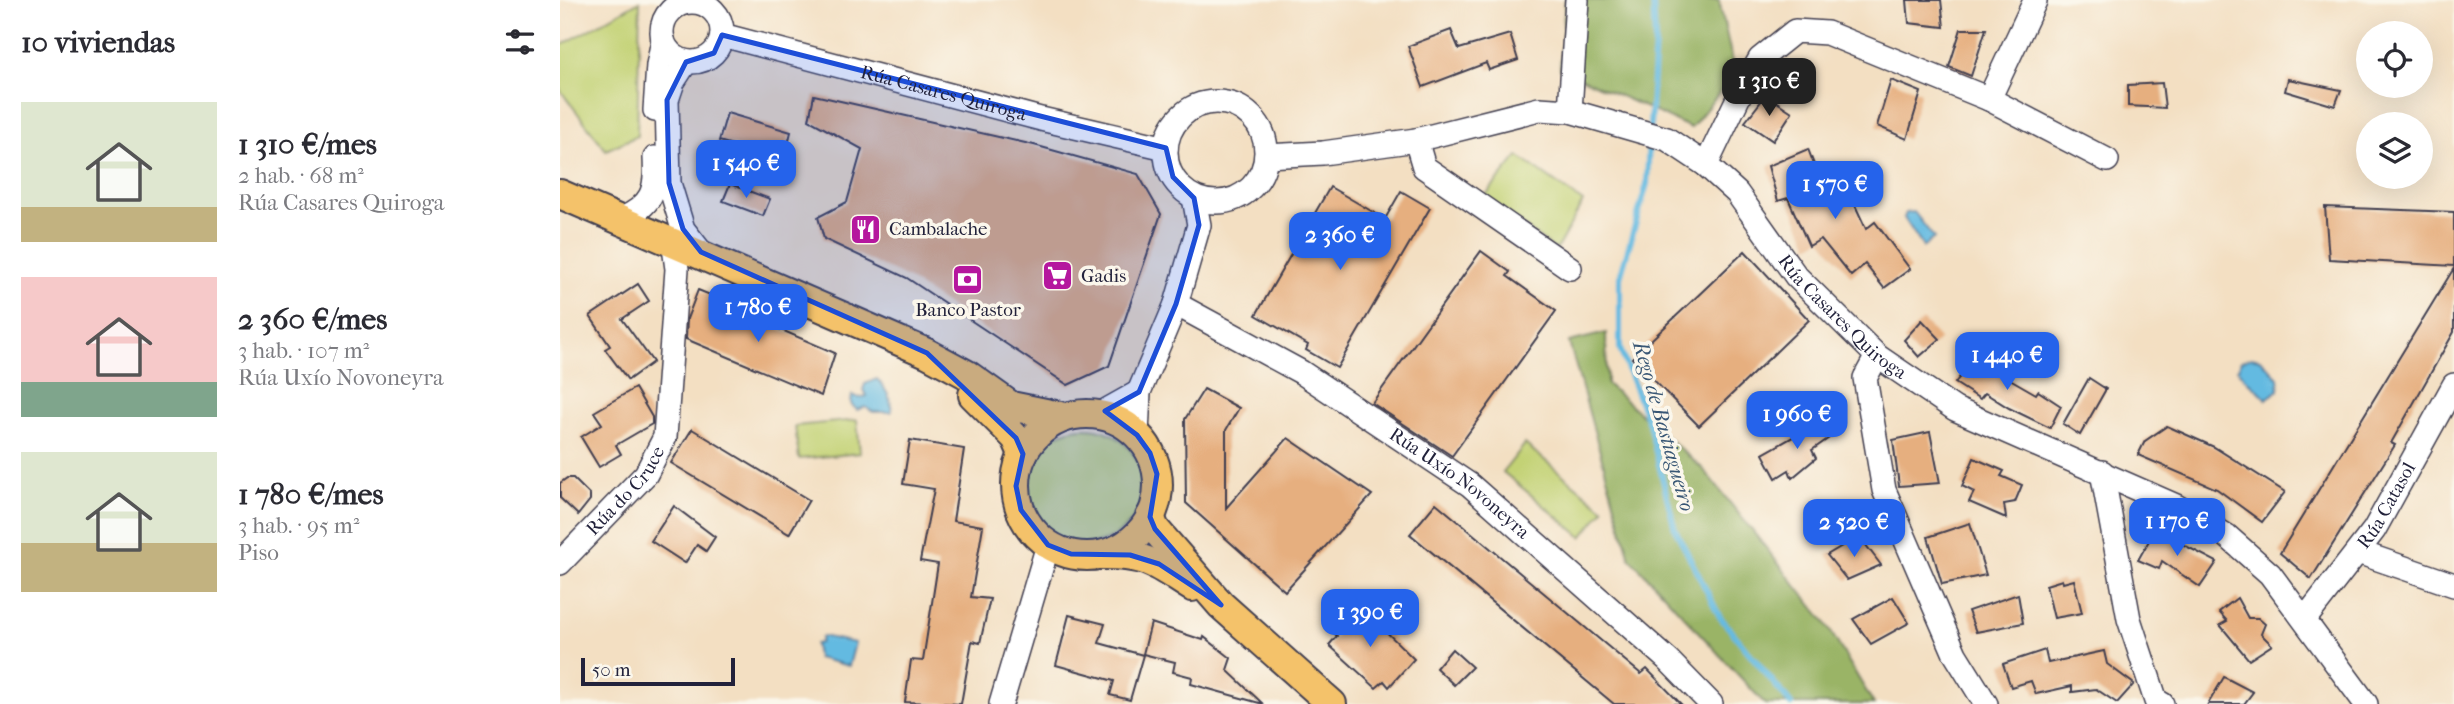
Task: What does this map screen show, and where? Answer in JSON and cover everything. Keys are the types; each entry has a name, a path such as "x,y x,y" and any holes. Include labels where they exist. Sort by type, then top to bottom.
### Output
{"main road":[{"path":"560,194 701,252 927,353 966,374 1011,406 1065,417 1098,415 1119,421 1137,435 1150,453 1157,474 1157,496 1150,517 1129,542 1099,555"},
{"path":"927,353 1016,438 1023,454"},
{"path":"1065,417 1033,438 1017,469 1017,498 1029,526 1048,545 1071,554 1130,555 1159,564 1221,605"},
{"path":"1150,517 1155,529 1221,605 1332,704"}],"street":[{"path":"622,219 638,211 651,198 653,191 658,65 664,32 672,10 687,1 709,7 716,15 722,35 720,44 706,59 686,62 668,50 664,32 663,0"},
{"path":"1570,111 1577,0"},
{"path":"1989,99 2035,1"},
{"path":"1706,165 1760,59 1795,31 1827,33 1989,99 2107,160"},
{"name":"Rúa Casares Quiroga","path":"722,35 1041,119 1166,148"},
{"path":"686,62 673,82 667,100 669,183 683,229 701,252"},
{"path":"1137,435 1139,392 1176,304 1199,225 1194,198 1173,177 1166,148 1170,132 1184,114 1205,103 1220,102 1242,110 1259,126 1265,140 1266,156 1262,173 1252,187 1238,197 1222,202 1194,198"},
{"name":"Rúa Casares Quiroga","path":"1266,156 1324,152 1416,140 1539,109 1570,111 1667,139 1706,165 1737,194 1796,276 1877,356 1955,409 2176,506 2227,536 2270,574 2366,704"},
{"path":"1416,140 1424,167 1570,268"},
{"path":"1199,225 1222,202"},
{"name":"Rúa do Cruce","path":"560,563 646,474 665,437 677,269 673,240"},
{"name":"Rúa Uxío Novoneyra","path":"1176,304 1301,372 1470,485 1668,660 1711,704"},
{"path":"1877,356 1866,378 1884,490 1955,654 1986,704"},
{"name":"Rúa Catasol","path":"2305,620 2374,530 2454,385"},
{"path":"1098,415 1139,392"},
{"path":"2102,472 2129,619 2156,701 2162,704"},
{"path":"1001,704 1048,545"},
{"path":"2358,552 2454,585"}],"highlighted area":[{"path":"722,35 1166,148 1173,177 1194,198 1199,225 1176,304 1139,392 1105,411 1137,435 1150,453 1157,474 1150,517 1155,529 1221,605 1159,564 1130,555 1071,554 1048,545 1021,510 1016,486 1023,454 1016,438 927,353 701,252 683,229 669,183 667,100 686,62 714,53"}],"green space":[{"path":"1565,0 1719,0 1735,73 1691,128 1560,69"},
{"path":"640,1 637,136 606,150 560,90 560,46"},
{"path":"1518,156 1583,202 1556,250 1484,197"},
{"path":"1606,333 1607,384 1703,469 1825,622 1874,704 1765,704 1630,558 1569,342"},
{"path":"857,420 860,453 799,459 795,426"},
{"path":"1085,428 1107,432 1126,445 1139,464 1143,486 1139,508 1126,527 1107,540 1085,544 1063,540 1044,527 1031,508 1027,486 1031,464 1044,445 1063,432"},
{"path":"1525,444 1604,509 1582,537 1503,472"}],"water":[{"path":"1914,212 1934,238 1923,247 1904,218 1906,213"},
{"path":"2251,357 2260,359 2278,377 2279,390 2266,399 2238,369 2241,361"},
{"path":"877,379 888,394 891,412 873,412 865,407 857,410 851,404 852,395 859,398 867,396 863,390 865,384"},
{"path":"822,636 855,643 849,666 817,658 815,644 820,643"}],"building":[{"path":"1907,0 1941,0 1944,27 1909,23"},
{"path":"1961,29 1986,29 1971,76 1949,67"},
{"path":"1451,30 1459,49 1510,34 1518,60 1489,70 1486,63 1423,87 1408,46"},
{"path":"2288,79 2341,90 2335,106 2285,91"},
{"path":"1891,80 1921,92 1907,139 1877,126"},
{"path":"2162,83 2165,108 2128,106 2128,85"},
{"path":"814,95 1034,145 1138,174 1161,214 1109,366 1068,385 907,278 824,239 818,217 847,202 862,149 809,120"},
{"path":"1766,95 1792,112 1773,141 1745,122"},
{"path":"727,113 791,132 784,160 719,141"},
{"path":"1808,149 1828,201 1848,190 1866,229 1875,222 1910,269 1884,288 1865,264 1851,276 1821,239 1809,246 1788,198 1778,201 1768,166"},
{"path":"730,184 770,199 763,216 723,201"},
{"path":"1330,187 1385,219 1401,191 1430,208 1337,368 1306,350 1308,345 1256,315"},
{"path":"2325,207 2454,212 2454,266 2329,259"},
{"path":"1481,251 1510,272 1507,276 1556,311 1452,456 1372,403"},
{"path":"1745,251 1809,320 1699,426 1632,358"},
{"path":"2454,268 2454,332 2391,443 2395,445 2311,579 2280,553"},
{"path":"638,284 649,301 622,319 653,362 628,380 605,349 610,346 590,316"},
{"path":"698,290 713,296 712,300 835,353 821,396 686,339 687,319"},
{"path":"1922,320 1940,339 1919,357 1904,340"},
{"path":"1978,354 2003,375 2036,394 2038,391 2061,406 2050,428 1985,393 1980,399 1955,383"},
{"path":"2089,378 2106,389 2080,435 2063,424"},
{"path":"635,388 652,417 652,424 616,445 621,454 599,467 581,437 602,424 594,412"},
{"path":"1204,389 1239,408 1226,430 1226,508 1288,438 1372,495 1285,591 1186,503 1185,419"},
{"path":"1821,421 1832,436 1812,450 1816,458 1792,478 1789,470 1776,478 1763,454"},
{"path":"2167,426 2214,447 2285,492 2262,522 2217,489 2138,455 2145,441"},
{"path":"692,429 809,500 789,534 671,463"},
{"path":"1930,432 1940,483 1899,486 1893,440"},
{"path":"910,440 964,449 953,521 983,526 971,597 990,599 980,643 972,641 961,704 905,702 911,660 923,661 938,564 920,561 934,489 903,484"},
{"path":"1974,458 2004,471 2001,476 2022,485 2015,502 2004,504 2006,518 1969,502 1974,492 1962,486"},
{"path":"567,478 573,478 590,495 590,500 578,515 560,498 560,483"},
{"path":"1436,503 1641,674 1647,669 1681,704 1614,704 1410,534"},
{"path":"674,506 715,537 706,551 697,545 685,563 651,541"},
{"path":"1970,523 1986,575 1942,584 1928,537"},
{"path":"2155,530 2217,562 2200,587 2162,561 2159,569 2138,560"},
{"path":"1859,536 1881,565 1847,580 1827,555"},
{"path":"2062,580 2063,583 2074,580 2082,613 2054,618 2046,585"},
{"path":"2018,594 2023,623 1976,632 1968,611"},
{"path":"1893,597 1909,623 1871,644 1853,619"},
{"path":"2237,598 2248,618 2258,618 2265,624 2261,634 2272,645 2249,660 2220,625 2227,621 2219,612"},
{"path":"1362,608 1414,659 1389,687 1384,681 1376,688 1329,645 1337,636 1331,629 1349,611 1354,615"},
{"path":"1069,615 1105,624 1099,643 1143,655 1130,700 1110,695 1114,681 1056,665"},
{"path":"1151,623 1203,640 1204,637 1231,658 1227,670 1263,704 1191,684 1192,677 1173,672 1175,662 1143,654"},
{"path":"1452,649 1472,667 1454,685 1436,668"},
{"path":"2045,650 2048,663 2104,651 2107,664 2134,684 2117,703 2096,689 2072,692 2072,686 2036,694 2031,681 2011,687 2003,664"},
{"path":"2224,677 2253,692 2244,704 2208,704"}],"waterway":[{"name":"Rego de Bastiagueiro","path":"1650,127 1655,41 1653,0"},
{"name":"Rego de Bastiagueiro","path":"1649,138 1647,184 1620,277 1620,349 1649,424 1675,529 1720,617 1791,704"}],"place":[{"name":"Cambalache","path":"866,229"},
{"name":"Gadis","path":"1058,276"},
{"name":"Banco Pastor","path":"968,279"}]}
